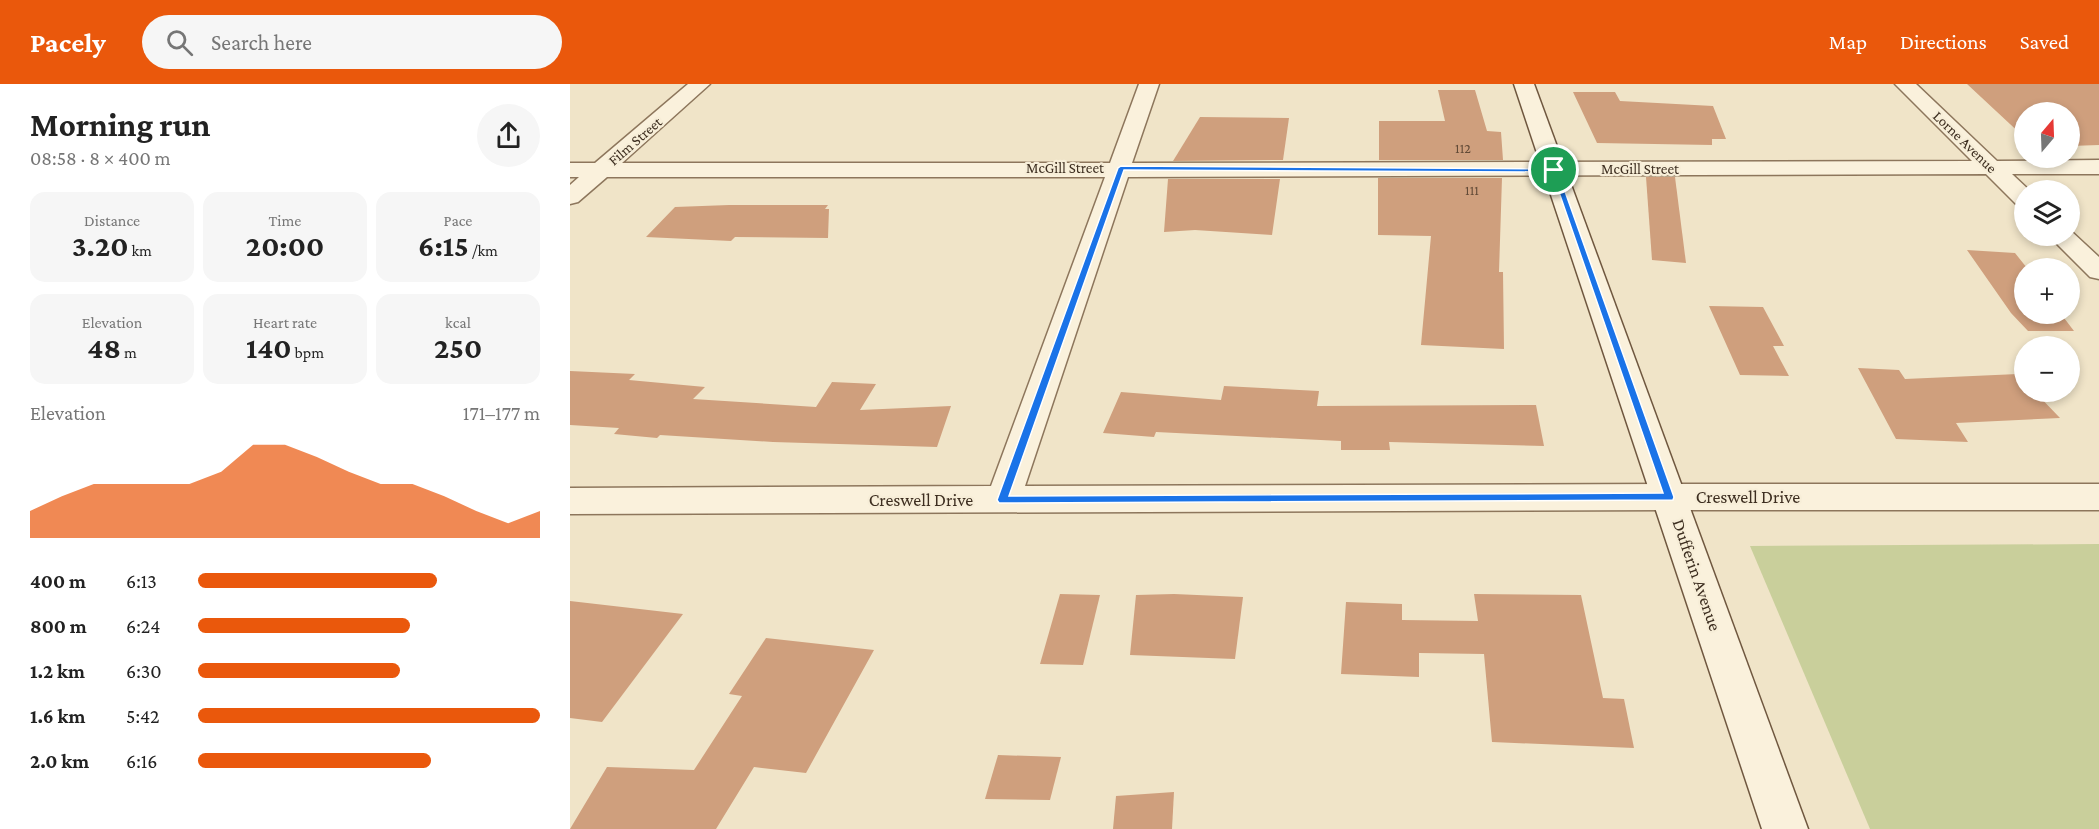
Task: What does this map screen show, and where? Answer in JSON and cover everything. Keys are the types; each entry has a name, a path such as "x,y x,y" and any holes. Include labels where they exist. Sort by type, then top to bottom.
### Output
{"street":[{"name":"Film Street","path":"570,197 700,84"},
{"path":"1003,500 1149,84"},
{"name":"Dufferin Avenue","path":"1524,84 1785,829"},
{"name":"Lorne Avenue","path":"1905,84 2014,189"},
{"name":"McGill Street","path":"570,170 1121,168 1554,170 2099,167"},
{"path":"2073,246 2099,271"},
{"name":"Creswell Drive","path":"570,501 2099,496"}],"green space":[{"path":"2099,544 2099,829 1870,829 1750,546"}],"building":[{"path":"1967,84 2099,84 2099,145 2080,146 2080,102 2014,102 2014,128"},
{"path":"1438,90 1475,90 1487,131 1501,132 1503,160 1379,160 1379,121 1445,121"},
{"path":"1573,92 1615,92 1620,101 1713,106 1726,139 1712,139 1712,145 1597,143"},
{"path":"1200,117 1289,118 1283,160 1173,161"},
{"path":"1646,177 1675,177 1686,263 1652,260"},
{"path":"1378,178 1502,178 1499,272 1503,272 1504,349 1421,345 1431,236 1378,235"},
{"path":"1168,179 1280,179 1272,235 1195,230 1164,232"},
{"path":"828,205 825,209 829,209 828,238 735,237 731,241 646,237 675,207"},
{"path":"1967,250 2015,253 2019,258 2014,258 2014,316"},
{"path":"1709,306 1763,307 1784,346 1773,346 1789,376 1740,375"},
{"path":"2021,324 2069,324 2074,331 2028,331"},
{"path":"1858,368 1899,370 1905,379 2014,374 2014,402 2045,402 2060,418 1956,423 1968,442 1896,439"},
{"path":"570,371 635,374 629,380 705,387 693,399 816,407 832,382 876,384 860,410 951,406 937,447 773,442 660,435 657,438 614,434 619,428 570,425"},
{"path":"1224,386 1319,391 1317,406 1536,405 1544,446 1389,442 1390,450 1341,450 1341,441 1156,432 1154,437 1103,433 1121,392 1221,400"},
{"path":"1060,594 1100,595 1083,665 1040,664"},
{"path":"1474,594 1581,595 1603,698 1624,699 1634,748 1492,742 1484,654 1419,653 1419,677 1341,674 1346,602 1402,604 1402,620 1478,621"},
{"path":"1136,595 1243,597 1235,659 1130,655"},
{"path":"570,601 683,614 602,722 570,718"},
{"path":"766,638 874,650 806,773 754,767 716,829 570,829 607,767 694,770 742,696 729,694"},
{"path":"998,755 1061,757 1050,800 985,799"},
{"path":"1174,792 1172,829 1113,829 1116,796"}],"route":[{"path":"1121,168 1554,170 1669,497 1003,500 1121,168"}]}
